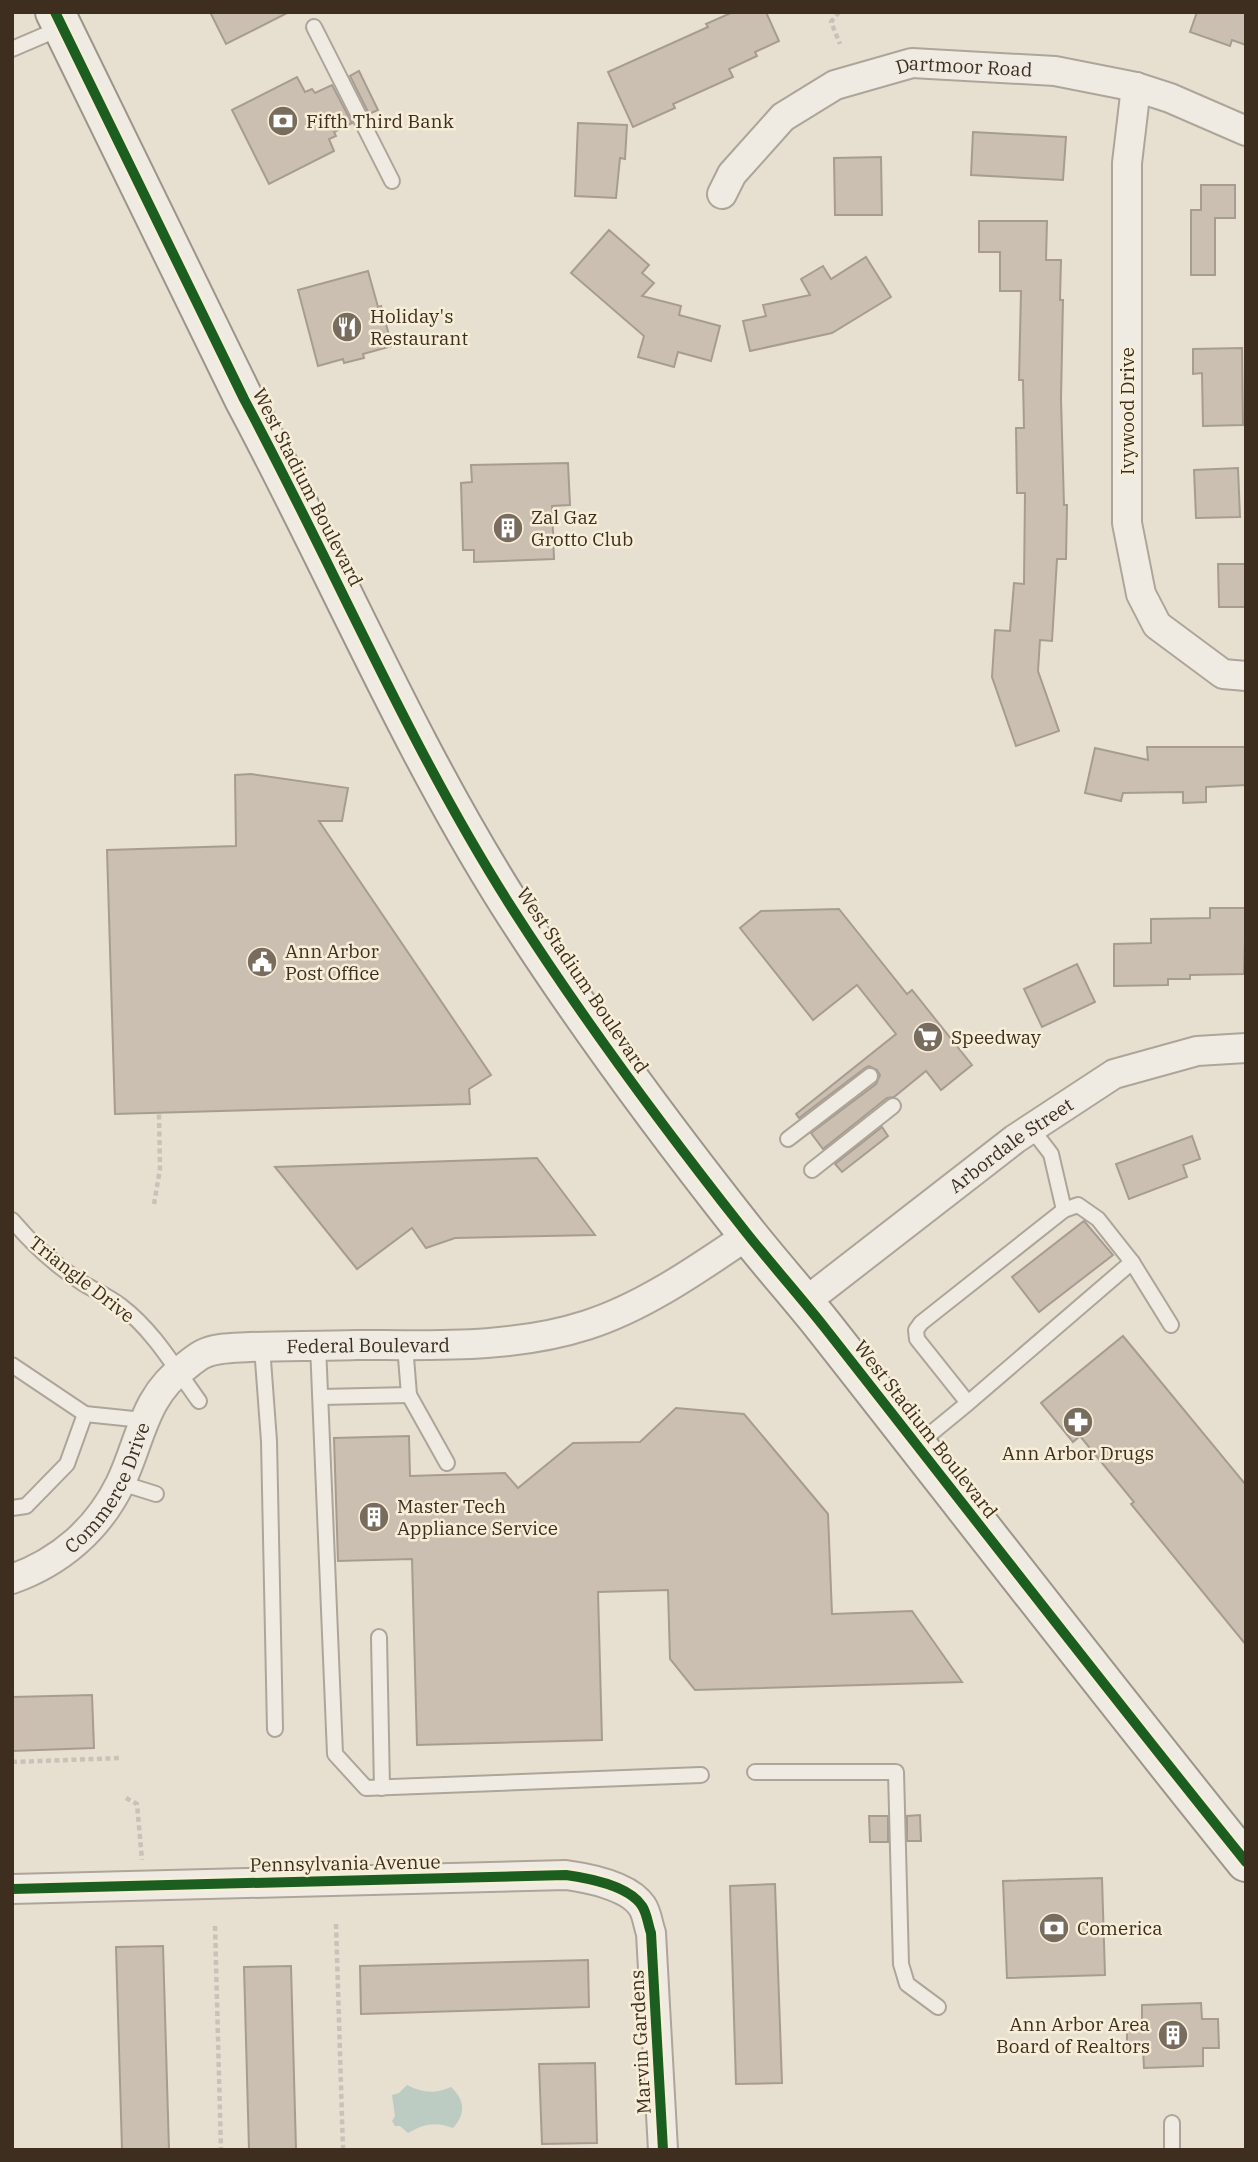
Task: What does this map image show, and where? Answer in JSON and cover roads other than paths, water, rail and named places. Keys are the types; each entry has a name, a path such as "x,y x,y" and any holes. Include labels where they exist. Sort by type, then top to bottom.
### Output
{"main road":[{"name":"West Stadium Boulevard","path":"58,20 410,729 509,904 629,1080 748,1235 805,1302 1113,1698 1246,1862"}],"street":[{"name":"Dartmoor Road","path":"722,194 732,174 783,117 835,85 912,63 1055,71 1136,87 1170,98 1246,131"},
{"name":"Ivywood Drive","path":"1136,87 1127,163 1126,523 1142,594 1157,625 1223,674 1246,676"},
{"name":"Arbordale Street","path":"805,1302 1015,1139 1114,1074 1197,1051 1246,1048"},
{"name":"Federal Boulevard","path":"178,1371 203,1354 225,1349 518,1340 587,1325 632,1307 748,1235"},
{"name":"Commerce Drive","path":"12,1579 54,1559 75,1545 101,1517 121,1483 143,1420 157,1394 178,1371"},
{"name":"Pennsylvania Avenue","path":"12,1889 566,1875 593,1879 621,1889 642,1905 651,1933"},
{"name":"Marvin Gardens","path":"651,1933 663,2150"}],"lane":[{"path":"12,49 58,20"},
{"path":"314,27 392,181"},
{"path":"788,1139 870,1076"},
{"path":"812,1170 893,1106"},
{"path":"1031,1128 1051,1154 1064,1209"},
{"path":"968,1403 917,1339 916,1330 921,1323 1064,1209 1078,1206 1098,1219 1132,1262 1171,1325"},
{"name":"Triangle Drive","path":"12,1220 42,1253 82,1282 121,1305 156,1339 199,1401"},
{"path":"916,1445 1132,1262"},
{"path":"318,1345 335,1754 366,1788 701,1775"},
{"path":"405,1345 409,1395 447,1462"},
{"path":"262,1347 269,1441 275,1728"},
{"path":"12,1365 85,1415 143,1420"},
{"path":"322,1397 409,1395"},
{"path":"12,1508 26,1506 67,1464 85,1415"},
{"path":"121,1483 156,1494"},
{"path":"379,1637 382,1788"},
{"path":"755,1772 896,1772 901,1964 908,1984 938,2007"},
{"path":"1172,2123 1172,2150"}],"place":[{"name":"Fifth Third Bank","path":"283,121"},
{"name":"Holiday's Restaurant","path":"347,327"},
{"name":"Zal Gaz Grotto Club","path":"508,528"},
{"name":"Ann Arbor Post Office","path":"262,962"},
{"name":"Speedway","path":"928,1037"},
{"name":"Ann Arbor Drugs","path":"1078,1422"},
{"name":"Master Tech Appliance Service","path":"374,1517"},
{"name":"Comerica","path":"1054,1928"},
{"name":"Ann Arbor Area Board of Realtors","path":"1173,2035"}]}
